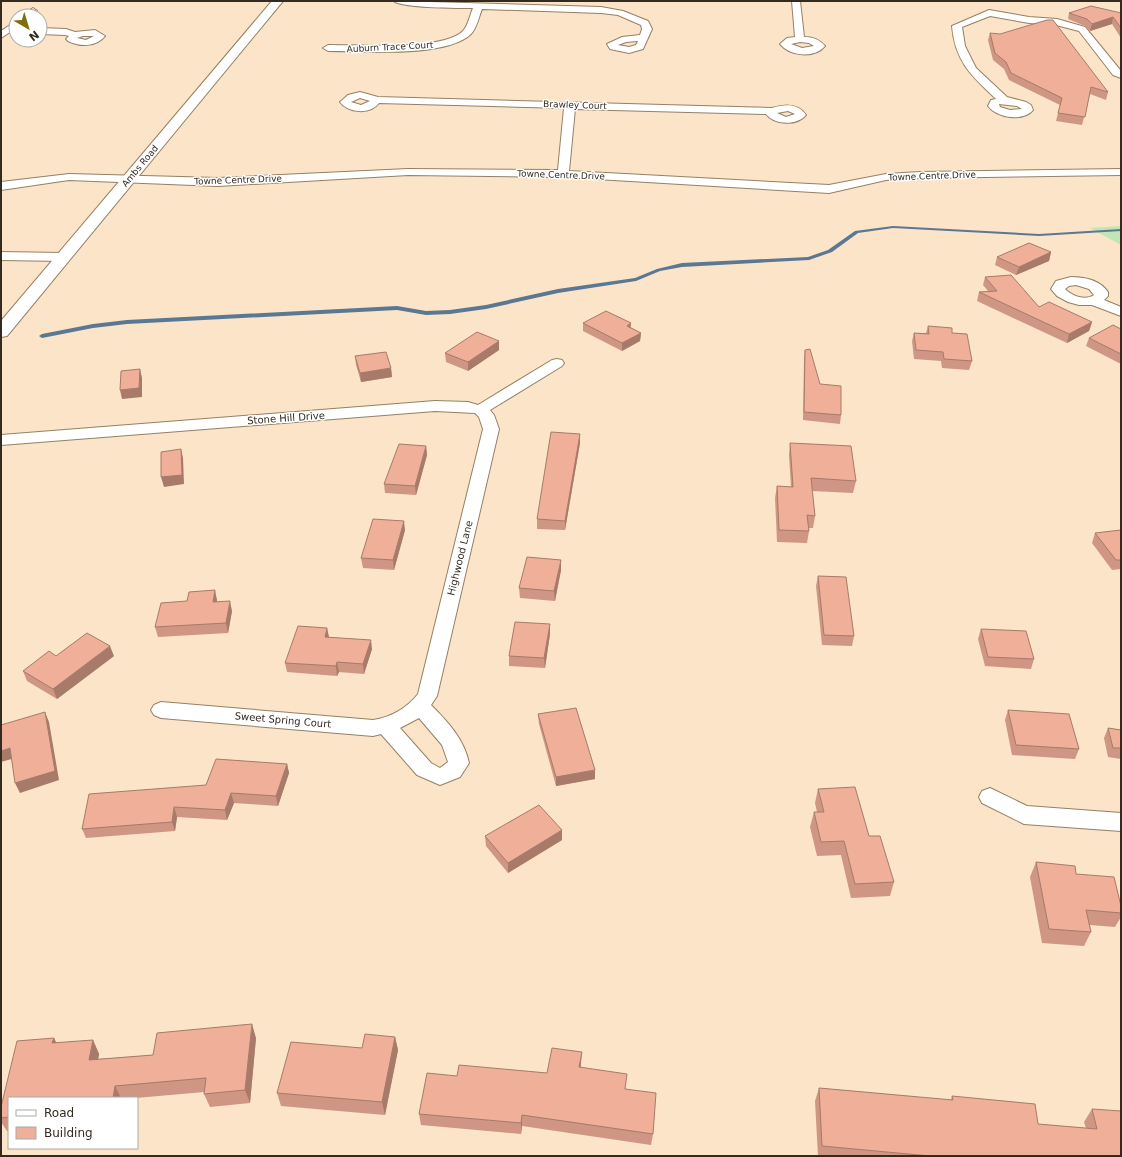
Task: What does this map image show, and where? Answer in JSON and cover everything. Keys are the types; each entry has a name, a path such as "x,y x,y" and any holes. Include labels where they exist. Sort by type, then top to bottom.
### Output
{"street":[{"name":"Ambs Road","path":"1,332 278,1"},
{"path":"398,1 478,6 614,11 640,10"},
{"path":"796,1 800,39"},
{"name":"Auburn Trace Court","path":"328,48 414,48 445,43 459,39 469,31 478,6"},
{"path":"1006,100 982,82 970,67 958,42 957,26 988,10 1056,22 1082,29 1117,73 1121,75"},
{"path":"614,11 645,23 647,29 643,38"},
{"path":"642,22 648,17 649,14"},
{"path":"48,31 66,32 75,35"},
{"name":"Brawley Court","path":"376,100 773,111"},
{"path":"563,174 570,105"},
{"name":"Towne Centre Drive","path":"1,186 69,177 218,182 408,172 563,174 829,188 850,186 886,177 920,174 1121,172"},
{"path":"1,256 64,257"},
{"path":"1094,300 1121,312"},
{"path":"480,410 557,362"},
{"name":"Stone Hill Drive","path":"1,440 435,406 468,407 480,410"},
{"name":"Highwood Lane","path":"394,722 420,707 427,696 491,429 486,415 480,410"},
{"path":"394,722 424,769 440,777 453,771 459,763 458,752 452,741 420,707"},
{"name":"Sweet Spring Court","path":"161,710 373,728 394,722"},
{"path":"990,798 1024,815 1121,822"}],"green space":[{"path":"1121,226 1121,245 1090,228"}],"building":[{"path":"1091,6 1121,13 1121,28 1113,17 1092,24 1087,19 1069,13"},
{"path":"1047,20 1053,20 1108,92 1091,87 1085,117 1058,113 1062,98 1011,73 1006,62 995,53 990,33 1000,34"},
{"path":"1029,243 1051,252 1019,267 997,257"},
{"path":"1011,275 1039,307 1049,302 1092,322 1069,334 979,292 997,291 985,277"},
{"path":"606,311 631,323 627,326 641,333 622,343 583,323"},
{"path":"1113,325 1121,329 1121,354 1089,338"},
{"path":"928,326 952,328 952,333 967,334 972,361 944,359 943,352 916,350 914,333 929,334"},
{"path":"477,332 499,341 468,362 445,353"},
{"path":"810,349 820,384 841,386 841,415 804,412 805,350"},
{"path":"386,352 391,368 360,373 355,356"},
{"path":"140,369 139,388 120,390 121,371"},
{"path":"551,432 580,434 565,521 537,519"},
{"path":"790,443 851,446 856,481 811,478 815,516 807,515 809,531 779,530 777,486 793,487"},
{"path":"399,444 426,446 415,486 384,484"},
{"path":"181,449 182,475 161,477 161,452"},
{"path":"373,519 404,521 393,560 361,558"},
{"path":"1121,530 1121,560 1116,560 1095,533"},
{"path":"527,557 561,560 554,591 519,588"},
{"path":"818,576 846,577 854,636 824,635"},
{"path":"215,590 213,602 230,601 226,623 155,627 161,603 187,601 189,592"},
{"path":"515,622 550,624 544,658 509,656"},
{"path":"298,626 327,628 325,637 371,640 363,664 337,662 336,666 285,663"},
{"path":"981,629 1026,631 1034,659 988,657"},
{"path":"87,633 110,646 53,689 23,671 49,651 56,656"},
{"path":"576,708 595,770 556,777 538,714"},
{"path":"1008,710 1069,714 1079,749 1016,745"},
{"path":"45,712 55,771 15,783 10,748 1,751 1,725"},
{"path":"1108,728 1121,730 1121,748 1113,748"},
{"path":"216,759 287,764 276,796 231,793 225,810 174,807 172,822 82,829 89,794 206,785"},
{"path":"855,787 869,836 880,836 894,882 855,884 844,841 821,842 814,812 824,812 818,789"},
{"path":"539,805 562,830 508,863 485,836"},
{"path":"1036,862 1075,866 1076,874 1114,877 1121,906 1121,913 1086,910 1091,932 1049,929"},
{"path":"252,1024 245,1090 204,1094 206,1078 115,1086 113,1097 8,1097 8,1117 1,1118 1,1107 17,1041 54,1038 52,1043 93,1040 89,1060 153,1055 157,1033"},
{"path":"365,1034 395,1037 382,1102 277,1093 291,1042 362,1048"},
{"path":"552,1048 582,1052 579,1067 627,1074 625,1089 656,1093 653,1134 522,1115 521,1123 419,1114 427,1073 457,1076 459,1065 547,1073"},
{"path":"819,1088 953,1100 952,1096 1035,1104 1038,1124 1097,1129 1092,1109 1121,1111 1121,1156 930,1156 822,1146"}],"waterway":[{"path":"42,336 93,326 127,322 397,308 426,313 450,312 486,307 558,291 636,279 659,270 682,265 809,258 830,251 857,232 893,227 1039,235 1121,230"}]}
